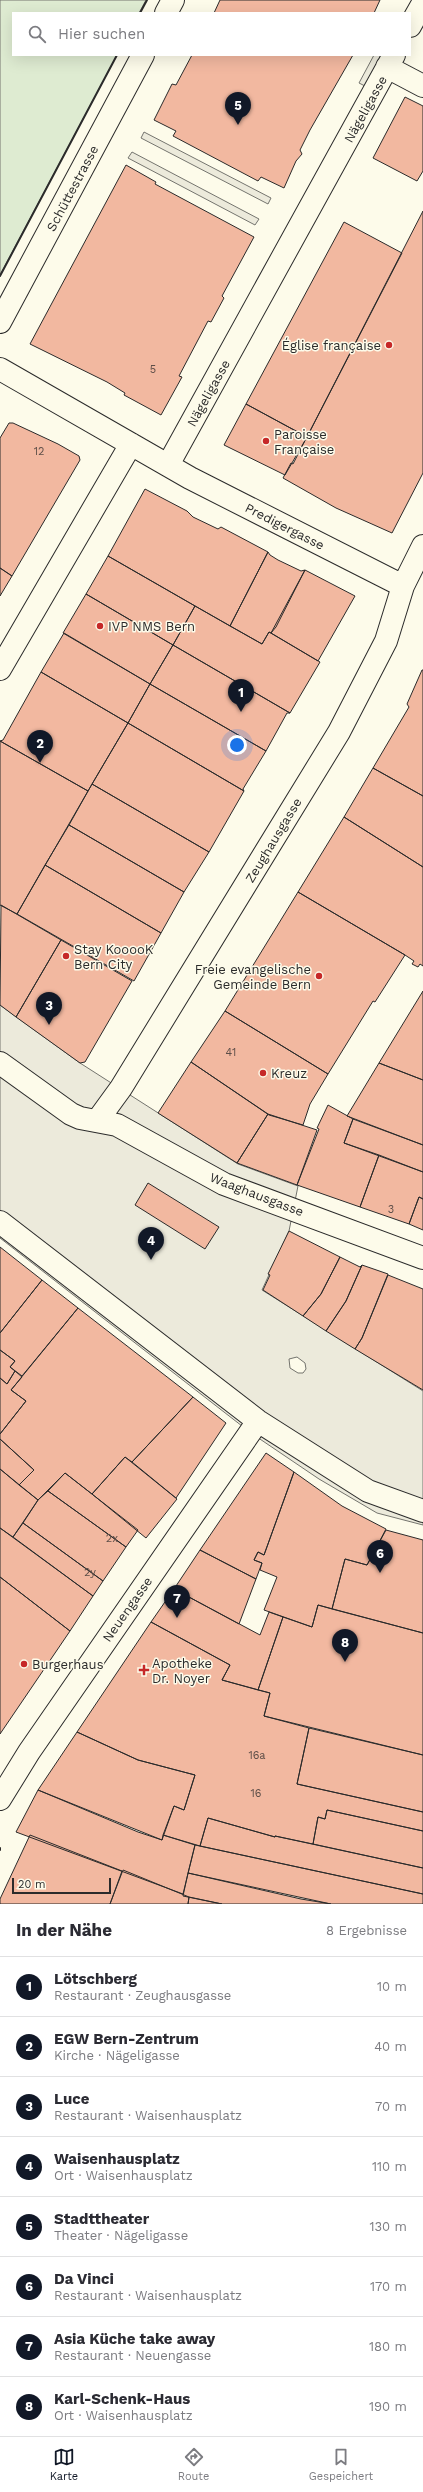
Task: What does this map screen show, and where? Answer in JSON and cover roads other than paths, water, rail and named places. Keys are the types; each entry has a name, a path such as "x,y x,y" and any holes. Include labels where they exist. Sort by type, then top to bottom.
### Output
{"street":[{"path":"167,12 173,0"},
{"path":"411,24 423,3"},
{"name":"Schüttestrasse","path":"0,322 142,56"},
{"path":"391,61 423,86"},
{"name":"Nägeligasse","path":"168,465 391,61"},
{"path":"0,369 168,465"},
{"path":"0,669 131,444"},
{"name":"Predigergasse","path":"168,465 403,586"},
{"name":"Zeughausgasse","path":"97,1121 125,1082 339,732 386,641 403,586 423,546"},
{"name":"Waaghausgasse","path":"0,1063 71,1114 97,1121 117,1124 147,1143 224,1184 423,1258"},
{"path":"0,1222 258,1421 368,1491 423,1511"},
{"name":"Neuengasse","path":"0,1799 29,1752 258,1421"}],"place":[{"name":"Stadttheater","path":"238,125"},
{"name":"Église française","path":"389,345"},
{"name":"Paroisse Française","path":"266,441"},
{"name":"IVP NMS Bern","path":"100,626"},
{"name":"Lötschberg","path":"241,712"},
{"name":"EGW Bern-Zentrum","path":"40,763"},
{"name":"Stay KooooK Bern City","path":"66,956"},
{"name":"Freie evangelische Gemeinde Bern","path":"319,976"},
{"name":"Luce","path":"49,1025"},
{"name":"Kreuz","path":"263,1073"},
{"name":"Waisenhausplatz","path":"151,1260"},
{"name":"Da Vinci","path":"380,1573"},
{"name":"Asia Küche take away","path":"177,1618"},
{"name":"Karl-Schenk-Haus","path":"345,1662"},
{"name":"Burgerhaus","path":"24,1664"},
{"name":"Apotheke Dr. Noyer","path":"144,1670"}]}
